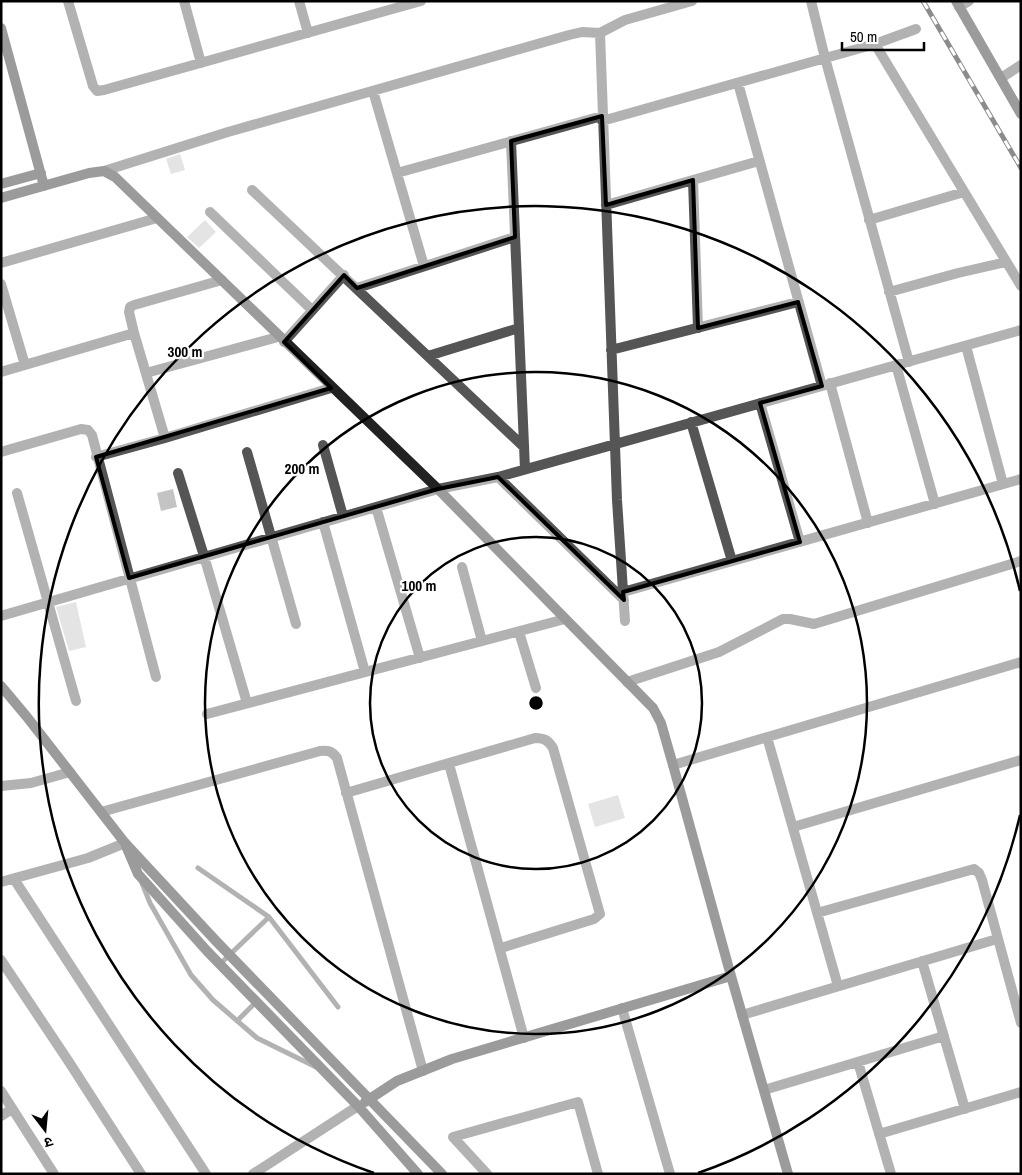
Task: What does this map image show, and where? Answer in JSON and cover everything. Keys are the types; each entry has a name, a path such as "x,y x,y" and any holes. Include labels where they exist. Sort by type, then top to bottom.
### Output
{"street":[{"path":"68,1 93,86 97,91 421,1"},
{"path":"184,1 202,63"},
{"path":"299,1 308,33"},
{"path":"811,1 908,362"},
{"path":"969,1 958,4 1021,114"},
{"path":"1,198 89,172 104,171 228,132 569,35 582,32 600,33 617,23 686,2"},
{"path":"1,28 6,63 44,186"},
{"path":"397,173 511,141 738,83 875,44 916,29"},
{"path":"600,33 611,350 625,621"},
{"path":"875,44 1021,286"},
{"path":"1001,78 1021,65"},
{"path":"738,83 798,302 826,385 868,523"},
{"path":"373,91 424,266"},
{"path":"511,141 525,469"},
{"path":"606,205 759,161"},
{"path":"104,171 115,177 438,489 653,708 674,765 731,976 788,1174"},
{"path":"1,184 40,173"},
{"path":"693,180 698,328"},
{"path":"252,190 524,447"},
{"path":"869,220 964,192"},
{"path":"210,212 312,310"},
{"path":"1,263 157,218"},
{"path":"356,288 515,237"},
{"path":"889,292 1006,262"},
{"path":"146,373 281,339 344,276"},
{"path":"166,438 134,333 129,312 130,307 222,280"},
{"path":"1,284 3,297 25,365"},
{"path":"611,350 798,302"},
{"path":"428,356 519,328"},
{"path":"1,616 438,489 498,477 1021,330"},
{"path":"1,372 134,333"},
{"path":"966,346 1004,484"},
{"path":"896,365 935,504"},
{"path":"96,457 332,388"},
{"path":"760,403 800,542"},
{"path":"691,422 732,561"},
{"path":"1,452 81,429 88,430 92,435 96,457 156,677"},
{"path":"322,445 343,516"},
{"path":"247,452 296,624"},
{"path":"178,473 247,703"},
{"path":"498,477 624,596"},
{"path":"624,596 732,561 1021,479"},
{"path":"17,493 76,702"},
{"path":"376,507 420,658"},
{"path":"322,522 365,672"},
{"path":"627,682 720,652 783,619 814,624 1021,561"},
{"path":"462,567 482,641"},
{"path":"207,714 565,619"},
{"path":"519,632 536,688"},
{"path":"674,765 1020,665"},
{"path":"1,686 125,843 230,955 442,1174"},
{"path":"767,737 838,986"},
{"path":"346,793 535,738 543,738 549,741 553,748 600,914 594,918 501,948"},
{"path":"101,812 320,750 333,752 337,758 422,1071"},
{"path":"793,827 1021,760"},
{"path":"449,764 501,948 524,1038"},
{"path":"1,786 31,783 70,772"},
{"path":"125,843 138,874 220,964 358,1106 418,1174"},
{"path":"1,882 88,858 125,843"},
{"path":"817,914 974,869 979,873 982,880 1021,1023"},
{"path":"14,879 206,1174"},
{"path":"742,1015 997,939"},
{"path":"1,960 141,1174"},
{"path":"922,961 964,1109"},
{"path":"253,1174 398,1081 422,1071 452,1059 731,976"},
{"path":"622,1008 670,1174"},
{"path":"764,1090 944,1036"},
{"path":"858,1062 891,1174"},
{"path":"1,1091 54,1174"},
{"path":"879,1134 1021,1092"},
{"path":"487,1174 453,1137 578,1102 598,1174"},
{"path":"1,1116 12,1108"}],"lane":[{"path":"198,868 269,917 338,1007"},
{"path":"138,874 150,903 191,975 212,1000 257,1038 324,1071"},
{"path":"220,964 269,917"},
{"path":"237,1021 256,1001"}],"highlighted area":[{"path":"602,116 606,205 693,180 698,328 798,302 822,386 760,403 800,542 623,592 624,600 498,477 438,489 129,578 96,457 331,388 284,342 344,275 357,288 515,237 511,141"}],"building":[{"path":"180,154 185,170 171,174 166,159"},
{"path":"205,220 216,232 199,248 187,237"},
{"path":"173,489 177,507 161,511 157,493"},
{"path":"76,602 86,647 69,651 56,607"},
{"path":"618,795 625,818 595,827 588,804"}],"railway":[{"path":"923,1 1021,168"}]}
